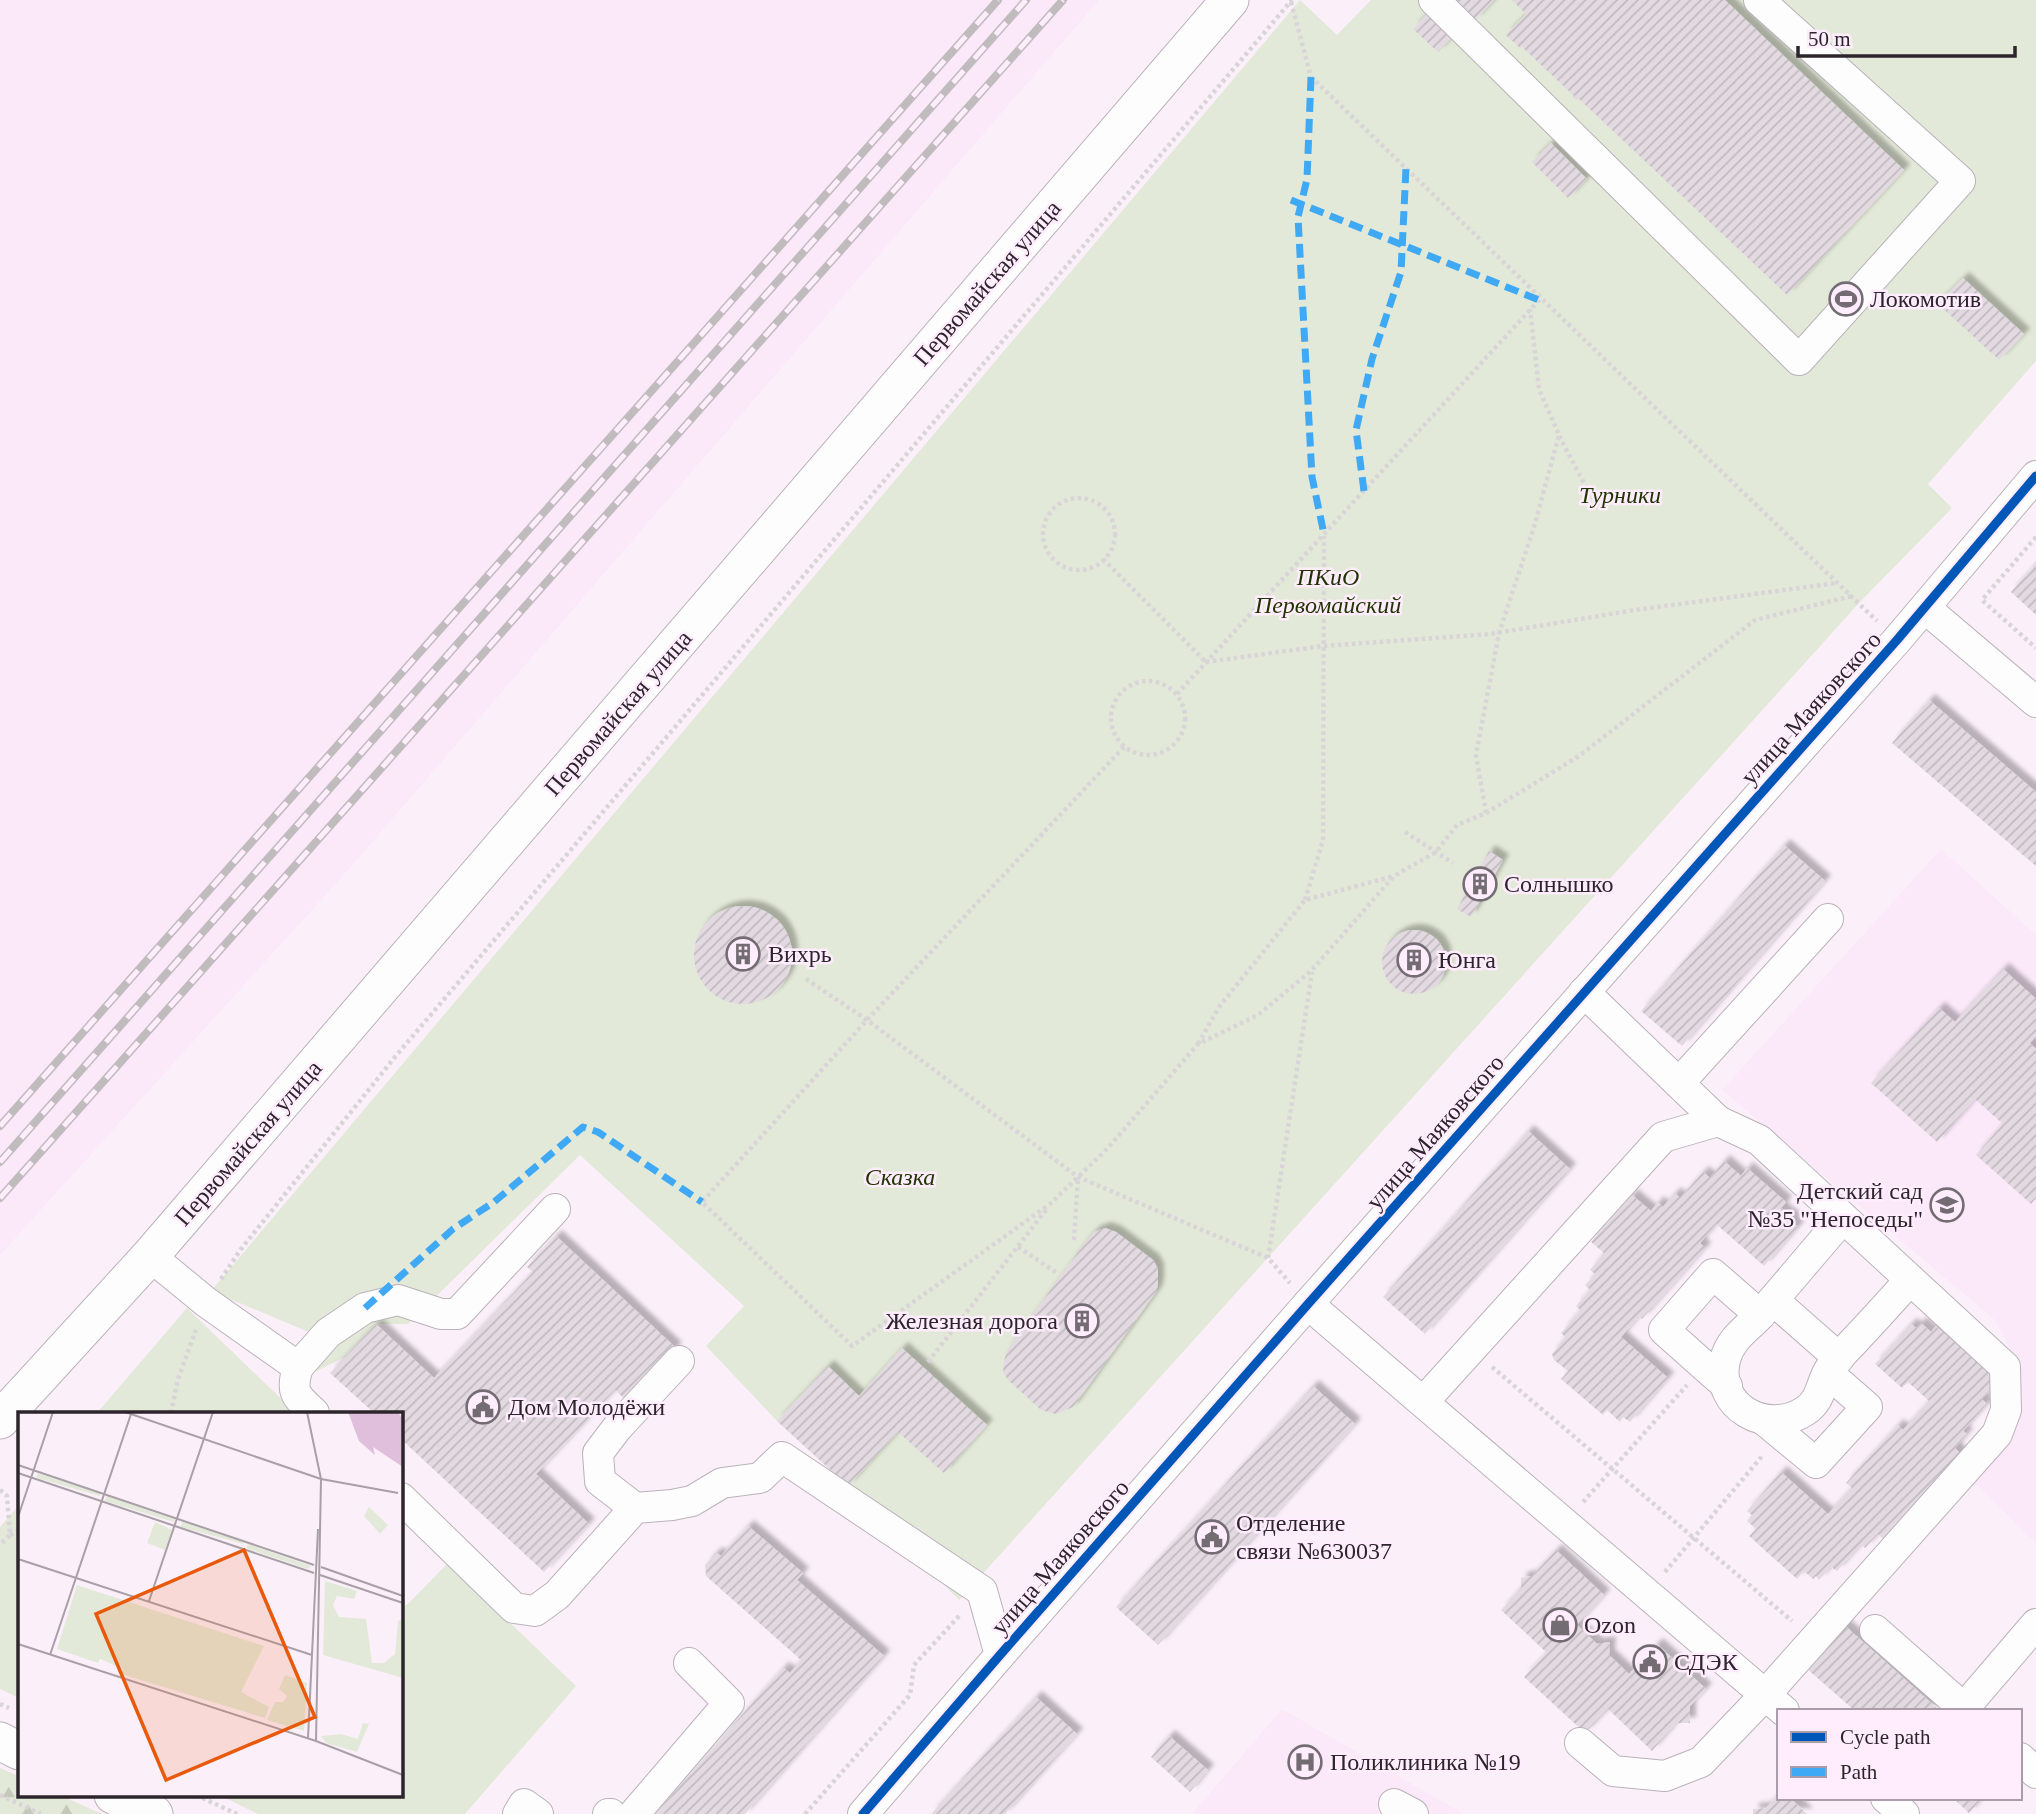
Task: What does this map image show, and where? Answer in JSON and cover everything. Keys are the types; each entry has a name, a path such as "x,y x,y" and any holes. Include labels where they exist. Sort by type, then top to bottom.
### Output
{"main road":[{"name":"Первомайская улица","path":"0,1420 150,1256 1230,0"},
{"path":"0,1741 18,1750"},
{"path":"117,1797 154,1814"}],"street":[{"path":"1434,0 1799,360 1960,181 1759,0"},
{"name":"улица Маяковского","path":"863,1814 1308,1304 1897,640 2036,476"},
{"path":"1925,608 2036,702"},
{"path":"1679,1083 1828,919"},
{"path":"1580,1743 1613,1771 1665,1776 1701,1762 1775,1703 1814,1640 1997,1434 2006,1410 2005,1367 1910,1280 1875,1258 1843,1218 1759,1140 1718,1121 1584,992"},
{"path":"1424,1401 1663,1137 1718,1121"},
{"path":"313,1412 295,1395 293,1383 298,1367 328,1334 365,1308 398,1300 441,1314 457,1314 555,1209"},
{"path":"1843,1218 1729,1347 1724,1362 1724,1378 1730,1395 1741,1409 1757,1418 1774,1422 1792,1419 1807,1410 1819,1397 1834,1366 1910,1280"},
{"path":"150,1256 206,1302 298,1367"},
{"path":"1727,1386 1664,1330 1713,1274 1766,1307 1834,1366 1867,1408 1816,1463 1764,1420"},
{"path":"1308,1304 1775,1703"},
{"path":"679,1362 617,1428 598,1454 600,1481 635,1508 672,1505 692,1501 722,1483 760,1478 782,1457 982,1591 1000,1655"},
{"path":"402,1499 514,1608 535,1611 557,1595 635,1508"},
{"path":"1875,1630 1966,1709 2036,1624"},
{"path":"634,1814 729,1703 689,1663"},
{"path":"2022,1760 2036,1773"},
{"path":"1888,1800 1904,1814"},
{"path":"518,1814 524,1804 538,1814"}],"path":[{"path":"1291,1 1311,77 1897,640"},
{"path":"171,1412 178,1380 206,1302 241,1249 395,1058 1291,1"},
{"path":"1177,694 1541,298"},
{"path":"1530,309 1538,389 1592,498"},
{"path":"1486,813 1476,755 1499,633 1535,527 1559,435"},
{"path":"1088,499 1107,512 1113,522 1115,534 1113,545 1104,559 1088,569 1076,570 1064,567 1054,560 1047,551 1043,527 1047,516 1055,507 1065,500 1088,499"},
{"path":"1124,747 867,1020 702,1202 852,1346 1050,1204 1107,1149 1198,1044 1219,1007 1305,900 1323,840 1324,534"},
{"path":"2036,537 1982,600 2036,648"},
{"path":"1104,559 1206,662"},
{"path":"1206,662 1323,646 1499,633 1634,610 1838,583"},
{"path":"1305,900 1394,876 1436,852 1457,825 1486,813 1580,756 1755,620 1852,596"},
{"path":"1158,681 1168,686 1177,694 1183,705 1184,729 1178,739 1170,748 1159,754 1135,753 1124,747 1116,739 1110,717 1117,696 1135,682 1158,681"},
{"path":"1405,832 1453,863"},
{"path":"1198,1044 1258,1015 1312,970 1394,876"},
{"path":"1268,1258 1312,970"},
{"path":"806,979 867,1020 1078,1177 1268,1258 1308,1304"},
{"path":"1074,1240 1078,1177"},
{"path":"928,1362 1050,1204"},
{"path":"1018,1247 1056,1273"},
{"path":"1471,1349 1814,1640"},
{"path":"1579,1507 1695,1376"},
{"path":"1663,1574 1764,1454"},
{"path":"0,1490 7,1496 10,1535"},
{"path":"0,1545 18,1531"},
{"path":"805,1814 910,1695 914,1665 982,1591"},
{"path":"0,1795 41,1814"},
{"path":"200,1797 237,1814"}],"shaded area":[{"path":"0,0 1099,0 349,869 0,1255"},
{"name":"Детский сад №35 \"Непоседы\"","path":"1941,849 2036,935 2036,1543 1975,1483 2013,1429 2016,1359 1995,1320 1722,1090"},
{"name":"Поликлиника №19","path":"1282,1709 1464,1814 1192,1814"}],"green space":[{"name":"ПКиО Первомайский","path":"1300,0 1337,35 1371,0 2036,0 2036,361 1928,484 1952,508 1859,603 959,1600 848,1486 777,1421 706,1346 744,1306 580,1155 408,1324 376,1324 345,1357 307,1376 323,1338 211,1291"},
{"path":"187,1308 295,1412 98,1412"},
{"path":"18,1506 18,1698 0,1689 0,1527"},
{"path":"448,1563 576,1686 465,1814 258,1814 223,1797 402,1797 402,1607"},
{"path":"0,1768 18,1776 18,1797 64,1797 102,1814 0,1814"}],"building":[{"path":"1454,0 1494,0 1475,20"},
{"path":"1512,0 1725,0 1904,170 1787,295 1578,98 1576,100 1521,46 1520,48 1506,35 1526,14"},
{"path":"1430,11 1455,34 1438,52 1413,29"},
{"path":"1551,143 1587,179 1568,198 1532,162"},
{"path":"1963,278 2024,334 1999,360 1938,304"},
{"path":"2036,564 2036,615 2011,592"},
{"path":"1929,700 2036,792 2036,866 1892,743"},
{"path":"1784,845 1825,881 1682,1046 1641,1011"},
{"name":"Солнышко","path":"1489,851 1503,860 1471,917 1457,909"},
{"name":"Вихрь","path":"743,906 770,914 784,928 792,955 784,982 770,996 743,1004 716,996 702,982 694,955 702,928 716,914"},
{"name":"Юнга","path":"1408,930 1420,930 1437,939 1444,950 1444,974 1437,985 1420,994 1408,994 1396,989 1387,980 1382,968 1382,956 1387,944 1396,935"},
{"path":"2003,969 2036,999 2036,1036 2030,1043 2036,1049 2036,1198 2031,1204 1976,1155 2003,1124 1975,1099 1937,1142 1871,1083 1939,1008 1955,1022"},
{"path":"1528,1131 1570,1169 1425,1334 1383,1297"},
{"path":"1724,1161 1741,1176 1747,1168 1786,1202 1781,1208 1795,1219 1792,1222 1798,1227 1764,1266 1716,1224 1700,1243 1705,1248 1642,1319 1639,1316 1621,1337 1668,1378 1630,1422 1623,1417 1620,1422 1607,1410 1603,1415 1561,1379 1568,1371 1554,1360 1552,1354 1565,1337 1561,1333 1580,1310 1576,1306 1590,1290 1585,1285 1595,1274 1590,1270 1604,1253 1591,1242 1632,1195 1651,1211 1658,1202 1663,1207 1675,1193 1680,1198 1703,1172 1710,1178"},
{"name":"Железная дорога","path":"1105,1228 1116,1232 1153,1260 1158,1269 1156,1292 1073,1407 1056,1414 1041,1410 1007,1379 1003,1371 1004,1360 1008,1349 1083,1245 1094,1232"},
{"name":"Дом Молодёжи","path":"556,1236 676,1348 627,1401 615,1390 536,1474 589,1524 544,1572 402,1440 402,1412 373,1412 330,1373 376,1324 434,1378 533,1272 527,1267"},
{"path":"1921,1323 1931,1332 1936,1326 1991,1375 1994,1386 1982,1399 1987,1404 1963,1431 1967,1434 1955,1448 1964,1457 1898,1531 1894,1527 1883,1539 1878,1534 1865,1548 1861,1544 1837,1571 1831,1567 1819,1580 1816,1576 1813,1579 1804,1571 1797,1579 1749,1536 1756,1529 1747,1521 1752,1515 1747,1511 1781,1472 1828,1514 1852,1488 1846,1483 1898,1425 1903,1430 1929,1401 1908,1382 1902,1388 1875,1364 1911,1324 1916,1328"},
{"path":"902,1348 987,1425 944,1473 898,1432 848,1486 777,1421 828,1366 859,1396"},
{"path":"1313,1386 1355,1424 1158,1645 1116,1607"},
{"path":"748,1526 803,1573 797,1580 884,1656 745,1814 655,1814 783,1668 790,1673 801,1660 706,1576 705,1565 716,1553 721,1556"},
{"path":"1556,1550 1604,1595 1577,1625 1597,1644 1610,1642 1609,1655 1629,1674 1657,1644 1706,1689 1690,1706 1690,1723 1676,1723 1652,1751 1608,1709 1585,1733 1524,1677 1547,1653 1501,1610 1521,1588 1521,1578 1532,1576"},
{"path":"1843,1624 1938,1709 1853,1709 1805,1667"},
{"path":"1036,1697 1077,1734 1005,1814 931,1814"},
{"path":"1169,1736 1208,1770 1190,1792 1151,1757"},
{"path":"1777,1796 1777,1800 1792,1800 1807,1814 1753,1814 1753,1809 1766,1808"},
{"path":"1955,1800 1980,1800 1969,1813"}],"railway":[{"path":"0,1126 998,0"},
{"path":"0,1162 1026,0"},
{"path":"0,1198 1063,0"}],"marked path":[{"path":"1311,77 1307,179 1298,217 1312,477 1324,534"},
{"path":"1364,491 1356,430 1372,359 1401,272 1406,168"},
{"path":"1291,200 1539,300"},
{"path":"365,1308 453,1229 494,1202 583,1127 598,1132 702,1202"}],"cycle path":[{"path":"863,1814 1308,1304 1897,640 2036,476"}],"place":[{"name":"Локомотив","path":"1846,299"},
{"name":"Солнышко","path":"1480,884"},
{"name":"Вихрь","path":"743,954"},
{"name":"Юнга","path":"1414,960"},
{"name":"Детский сад №35 \"Непоседы\"","path":"1947,1205"},
{"name":"Железная дорога","path":"1082,1321"},
{"name":"Дом Молодёжи","path":"483,1407"},
{"name":"Отделение связи №630037","path":"1212,1537"},
{"name":"Ozon","path":"1560,1625"},
{"name":"СДЭК","path":"1650,1662"},
{"name":"Поликлиника №19","path":"1305,1762"}],"park label":[{"name":"Турники","path":"1620,495"},
{"name":"Сказка","path":"900,1177"}]}
